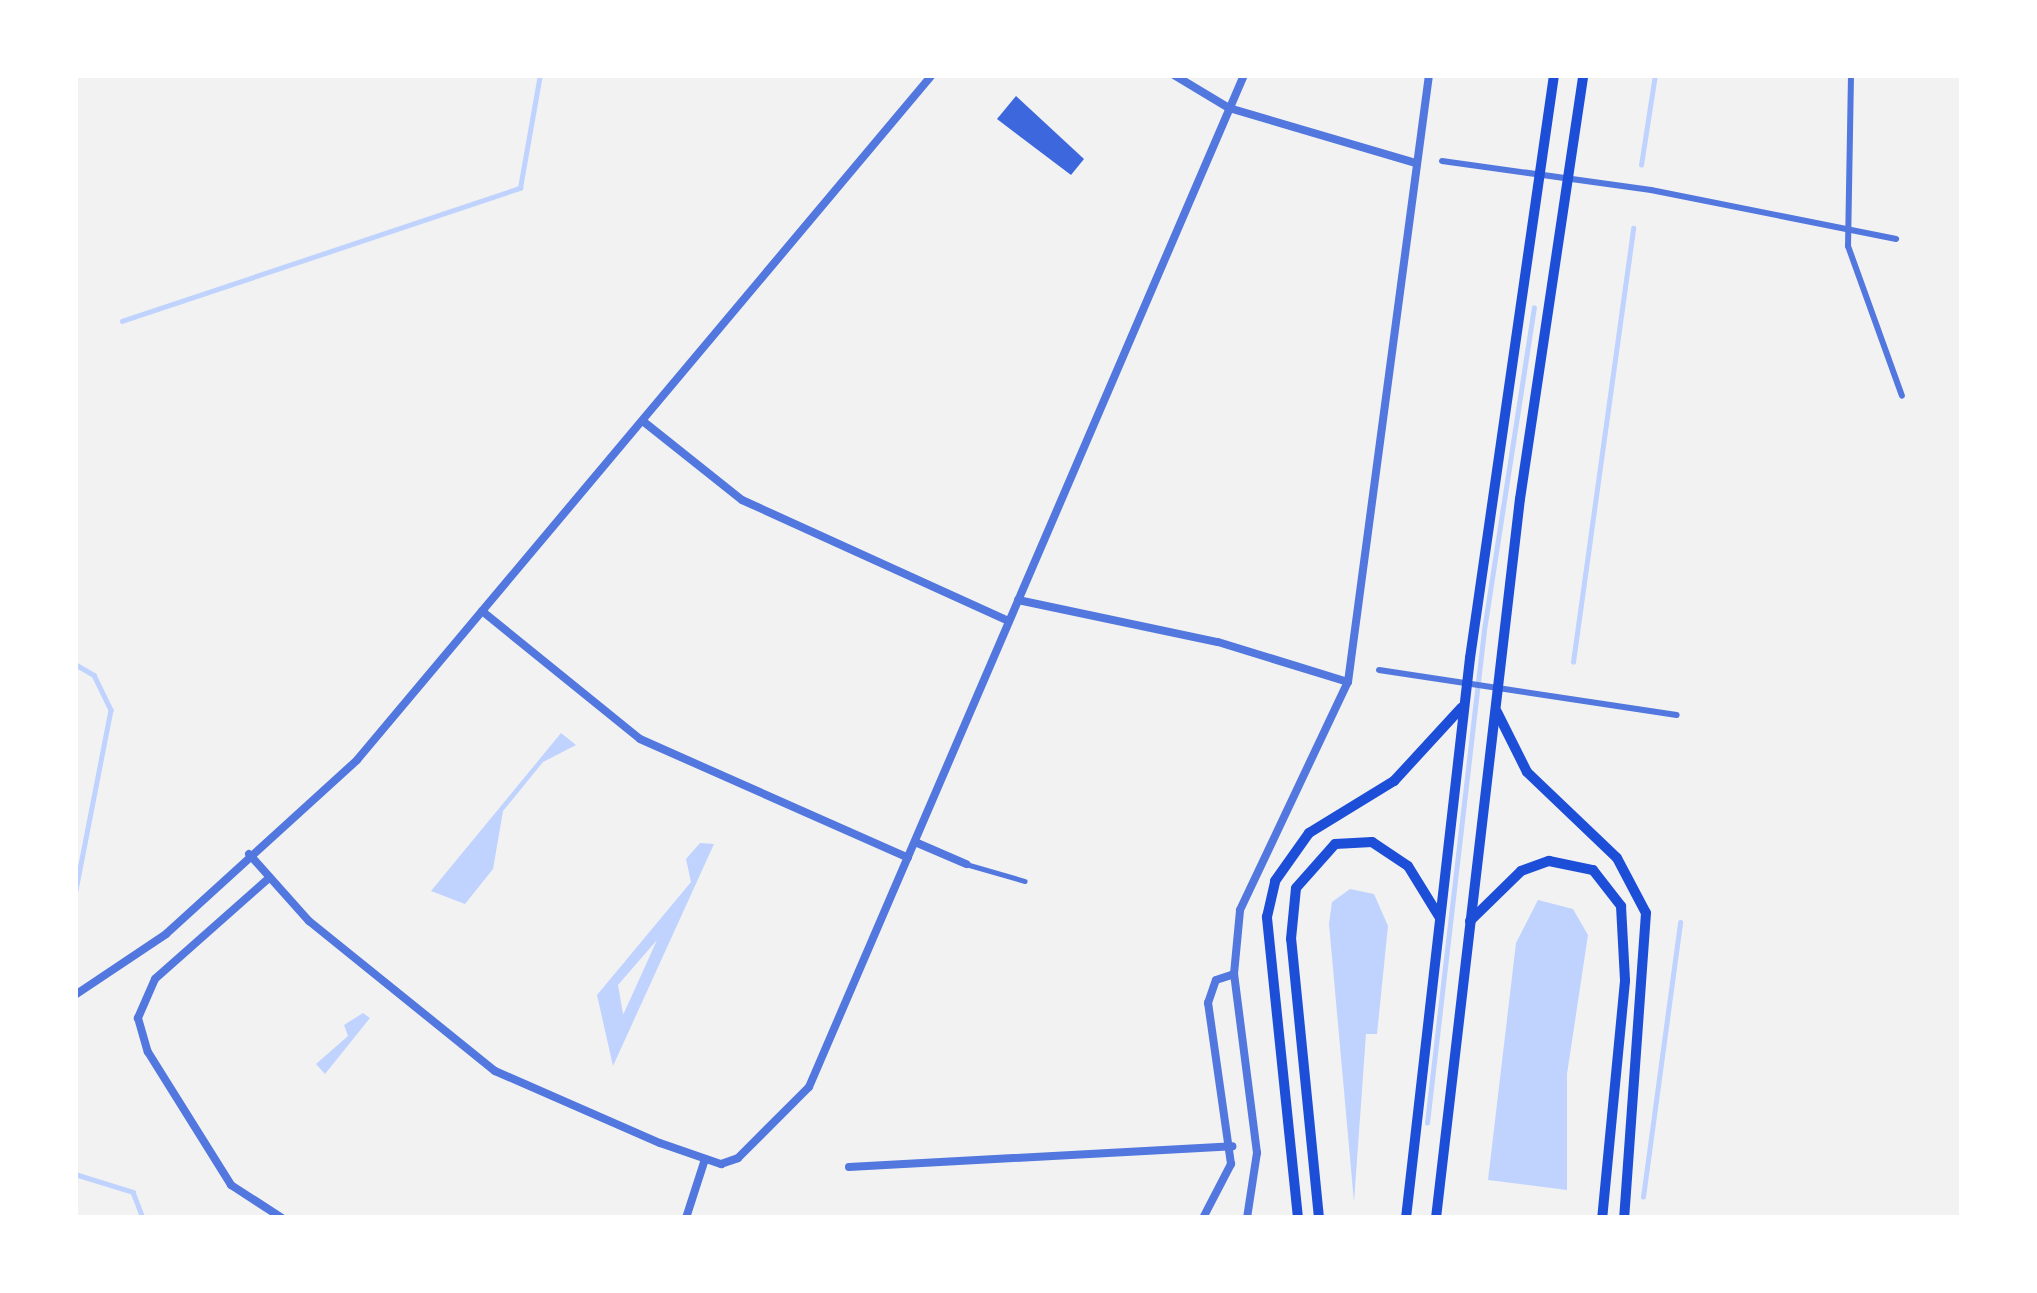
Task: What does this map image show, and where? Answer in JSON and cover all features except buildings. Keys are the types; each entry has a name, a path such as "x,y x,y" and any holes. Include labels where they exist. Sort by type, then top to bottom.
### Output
{"main road":[{"path":"1406,1215 1470,658 1554,75"},
{"path":"1436,1216 1500,661 1583,75"},
{"path":"1298,1218 1268,917 1275,880 1309,833 1394,781 1465,705"},
{"path":"1495,709 1527,772 1617,858 1646,913 1624,1218"},
{"path":"1319,1218 1291,939 1296,888 1320,853 1372,842 1408,866 1440,918"},
{"path":"1470,921 1521,871 1549,861 1592,870 1622,906 1626,958 1602,1218"}],"street":[{"path":"75,995 166,934 357,760 644,422 707,334 932,75"},
{"path":"1174,75 1229,108 1416,164"},
{"path":"249,854 309,921 495,1071 705,1160 737,1158 809,1088 1244,75"},
{"path":"1247,1218 1257,1153 1234,974 1250,878 1331,730 1348,682 1430,75"},
{"path":"1850,75 1849,231 1902,396"},
{"path":"1442,160 1651,190 1896,239"},
{"path":"644,422 742,500 1010,621"},
{"path":"1018,600 1218,642 1348,682"},
{"path":"482,611 640,739 908,858"},
{"path":"1378,670 1677,715"},
{"path":"915,842 966,864"},
{"path":"269,878 155,979 138,1018 154,1063 230,1185 282,1218"},
{"path":"1203,1218 1232,1164 1208,1003 1216,980 1234,974"},
{"path":"849,1167 1232,1146"},
{"path":"686,1218 705,1160"}],"lane":[{"path":"966,864 1025,881"}],"water":[{"path":"561,733 576,745 543,762 503,811 493,869 465,904 431,891"},
{"path":"700,843 714,844 613,1066 597,995 691,882 686,859","holes":["657,940 623,1014 618,985"]},
{"path":"1350,889 1374,894 1388,926 1377,1034 1366,1034 1354,1202 1329,924 1332,902"},
{"path":"1538,900 1573,909 1588,935 1567,1074 1567,1190 1488,1180 1516,943"},
{"path":"363,1013 370,1018 325,1074 316,1064 348,1036 344,1025"}],"waterway":[{"path":"122,321 520,188 540,75"},
{"path":"1641,165 1655,75"},
{"path":"1573,662 1633,228"},
{"path":"1427,1123 1484,630 1534,308"},
{"path":"75,664 94,675 111,710 75,895"},
{"path":"1643,1197 1680,922"},
{"path":"75,1174 133,1192 143,1218"}]}
